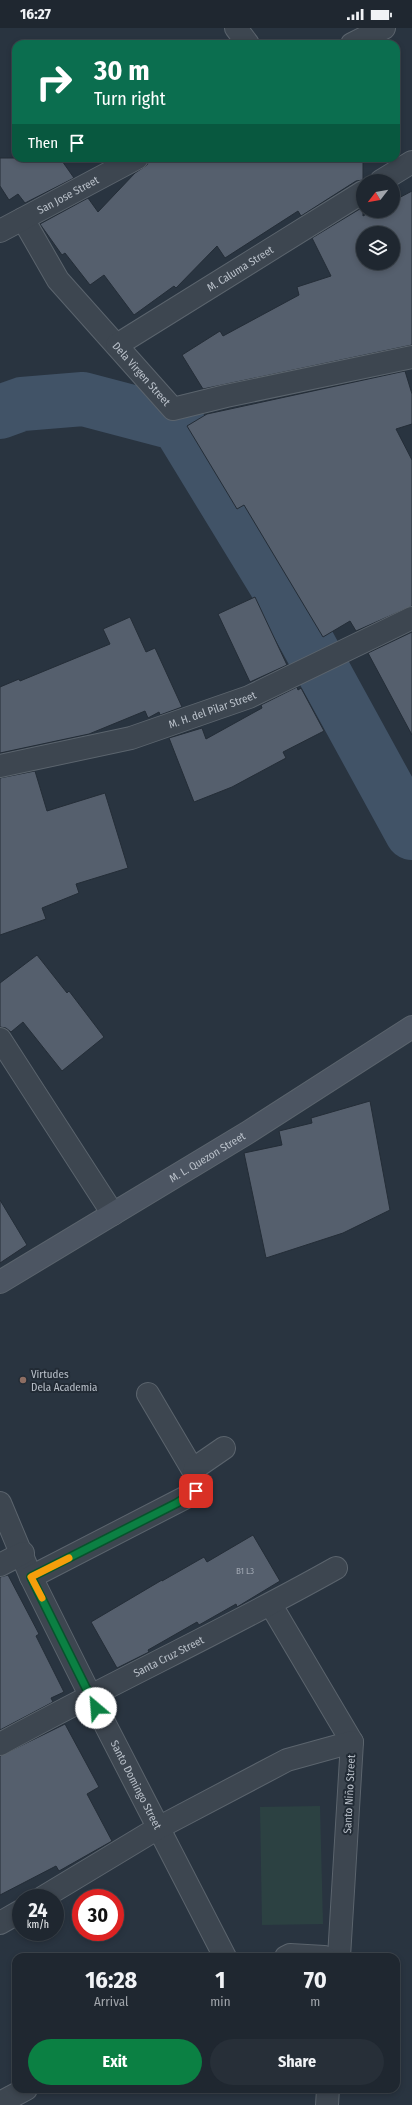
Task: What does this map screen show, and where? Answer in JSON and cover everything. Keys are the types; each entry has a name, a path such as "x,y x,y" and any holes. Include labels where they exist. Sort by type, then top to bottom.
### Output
{"street":[{"path":"236,28 245,40"},
{"path":"360,40 384,28"},
{"name":"San Jose Street","path":"0,231 130,162"},
{"path":"392,174 412,162"},
{"name":"M. Caluma Street","path":"117,345 356,196"},
{"name":"Dela Virgen Street","path":"23,219 58,280 173,409 226,396 412,357"},
{"name":"M. H. del Pilar Street","path":"0,766 131,738 249,697 404,622"},
{"name":"M. L. Quezon Street","path":"0,1282 247,1132 412,1027"},
{"path":"0,1039 113,1214"},
{"path":"31,1577 194,1493 196,1490 194,1472 148,1394"},
{"path":"194,1472 199,1464 224,1448"},
{"name":"Santo Domingo Street","path":"0,1503 23,1553 31,1577 223,1953"},
{"path":"0,1565 23,1553"},
{"name":"Santa Cruz Street","path":"0,1744 90,1695 271,1605 336,1568"},
{"name":"Santo Niño Street","path":"271,1605 352,1742 340,1953"},
{"path":"57,1889 158,1828 287,1760 352,1742"},
{"path":"0,1923 12,1916"},
{"path":"0,2103 19,2093"},
{"path":"327,2105 328,2093"}],"green space":[{"path":"320,1806 323,1924 262,1925 260,1807"}],"building":[{"path":"0,158 12,158 12,162 63,162 74,178 25,203 18,194 9,200 0,186"},
{"path":"148,162 363,162 363,174 356,174 356,181 301,216 298,211 225,258 217,246 176,288 174,286 134,315 104,275 90,285 65,253 62,255 40,224 88,198 98,212 135,173 147,165"},
{"path":"412,191 412,345 203,389 182,355 220,331 223,336 299,295 297,287 331,276 312,238 356,211 356,218 400,218 400,197"},
{"path":"405,371 412,394 412,424 396,429 412,460 412,606 356,631 350,621 323,637 244,505 237,509 187,426 207,414"},
{"path":"255,597 287,665 250,682 218,614"},
{"path":"130,617 146,652 155,648 182,707 160,715 159,712 148,718 145,711 89,734 0,753 0,687 19,679 20,681 110,644 103,629"},
{"path":"412,632 412,735 368,653"},
{"path":"297,687 298,690 301,688 324,731 283,752 286,758 232,787 194,802 169,738 202,728 206,739 262,708 261,705"},
{"path":"35,771 47,811 105,793 128,868 76,884 79,893 42,908 46,919 0,935 0,778"},
{"path":"37,955 67,993 69,991 104,1037 62,1071 23,1022 11,1032 6,1028 0,1027 0,983"},
{"path":"370,1101 390,1210 343,1233 266,1258 244,1153 282,1145 279,1131 312,1123 311,1118"},
{"path":"0,1200 27,1245 0,1263"},
{"path":"253,1535 280,1581 237,1607 236,1604 199,1625 197,1622 148,1650 149,1652 117,1668 91,1622 204,1557 207,1562"},
{"path":"8,1575 39,1634 36,1636 64,1692 51,1698 53,1702 0,1730 0,1577"},
{"path":"65,1724 99,1787 87,1794 112,1841 59,1871 56,1866 0,1895 0,1756"}],"waterway":[{"path":"0,412 22,404 83,399 178,424 275,583 412,833"}],"slow traffic":[{"path":"42,1598 31,1577 69,1558"}],"place":[{"name":"Virtudes Dela Academia","path":"23,1380"}],"route":[{"path":"96,1708 31,1577 177,1503 196,1491"}]}
